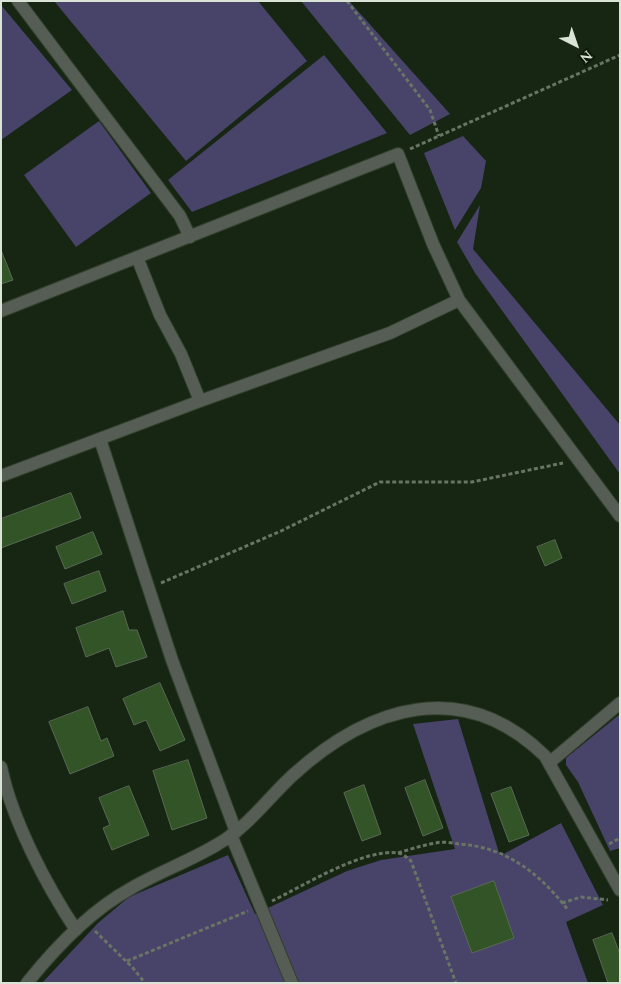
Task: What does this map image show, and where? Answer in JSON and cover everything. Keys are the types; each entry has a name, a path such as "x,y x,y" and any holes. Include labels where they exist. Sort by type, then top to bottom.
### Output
{"street":[{"path":"18,1 180,216 190,236"},
{"path":"1,311 398,154 432,244 459,300 620,516"},
{"path":"137,258 160,315 180,354 200,401"},
{"path":"1,476 390,332 459,300"},
{"path":"100,439 148,588 234,833 260,906 292,983"},
{"path":"549,763 620,703"},
{"path":"27,983 81,926 129,889 219,844 234,833 319,752 354,730 385,716 416,710 443,707 476,712 530,741 549,763 620,890"},
{"path":"1,767 20,823 49,889 81,926"}],"path":[{"path":"347,1 430,110 439,136"},
{"path":"398,154 620,55"},
{"path":"148,588 281,531 380,482 472,482 578,460"},
{"path":"127,961 260,906 363,857 398,853 438,842 479,845 490,848 525,865 554,891 568,910"},
{"path":"398,853 411,861 456,983"},
{"path":"562,903 581,897 610,900"},
{"path":"81,926 127,961 145,983"}],"shaded area":[{"path":"54,1 258,1 307,61 186,161"},
{"path":"301,1 349,1 450,114 410,135"},
{"path":"1,5 72,90 1,140"},
{"path":"324,55 387,133 192,212 168,180"},
{"path":"99,121 151,193 76,247 24,175"},
{"path":"463,136 486,161 481,188 455,230 424,153"},
{"path":"480,205 473,249 620,425 620,474 475,273 457,242"},
{"path":"620,714 620,848 610,851 578,782 566,765 566,758"},
{"path":"458,719 500,856 561,823 603,905 566,922 588,983 42,983 98,923 129,897 228,855 255,914 347,871 381,860 455,849 413,724"}],"building":[{"path":"1,250 13,280 1,284"},
{"path":"71,493 81,518 1,548 1,519"},
{"path":"93,532 102,554 65,569 56,547"},
{"path":"555,540 562,558 545,566 537,547"},
{"path":"99,571 106,591 72,604 64,584"},
{"path":"123,611 129,630 137,630 147,657 116,667 109,648 86,657 76,628"},
{"path":"160,683 185,740 160,751 146,720 134,725 123,699"},
{"path":"88,707 101,741 107,738 114,756 70,774 49,722"},
{"path":"188,760 207,818 172,830 153,771"},
{"path":"425,780 443,828 423,836 405,788"},
{"path":"364,785 381,834 362,841 344,793"},
{"path":"129,786 149,835 112,850 103,828 110,825 99,798"},
{"path":"511,787 529,835 509,842 491,794"},
{"path":"494,881 514,938 472,953 451,897"},
{"path":"612,933 620,954 620,983 608,983 593,940"}]}
